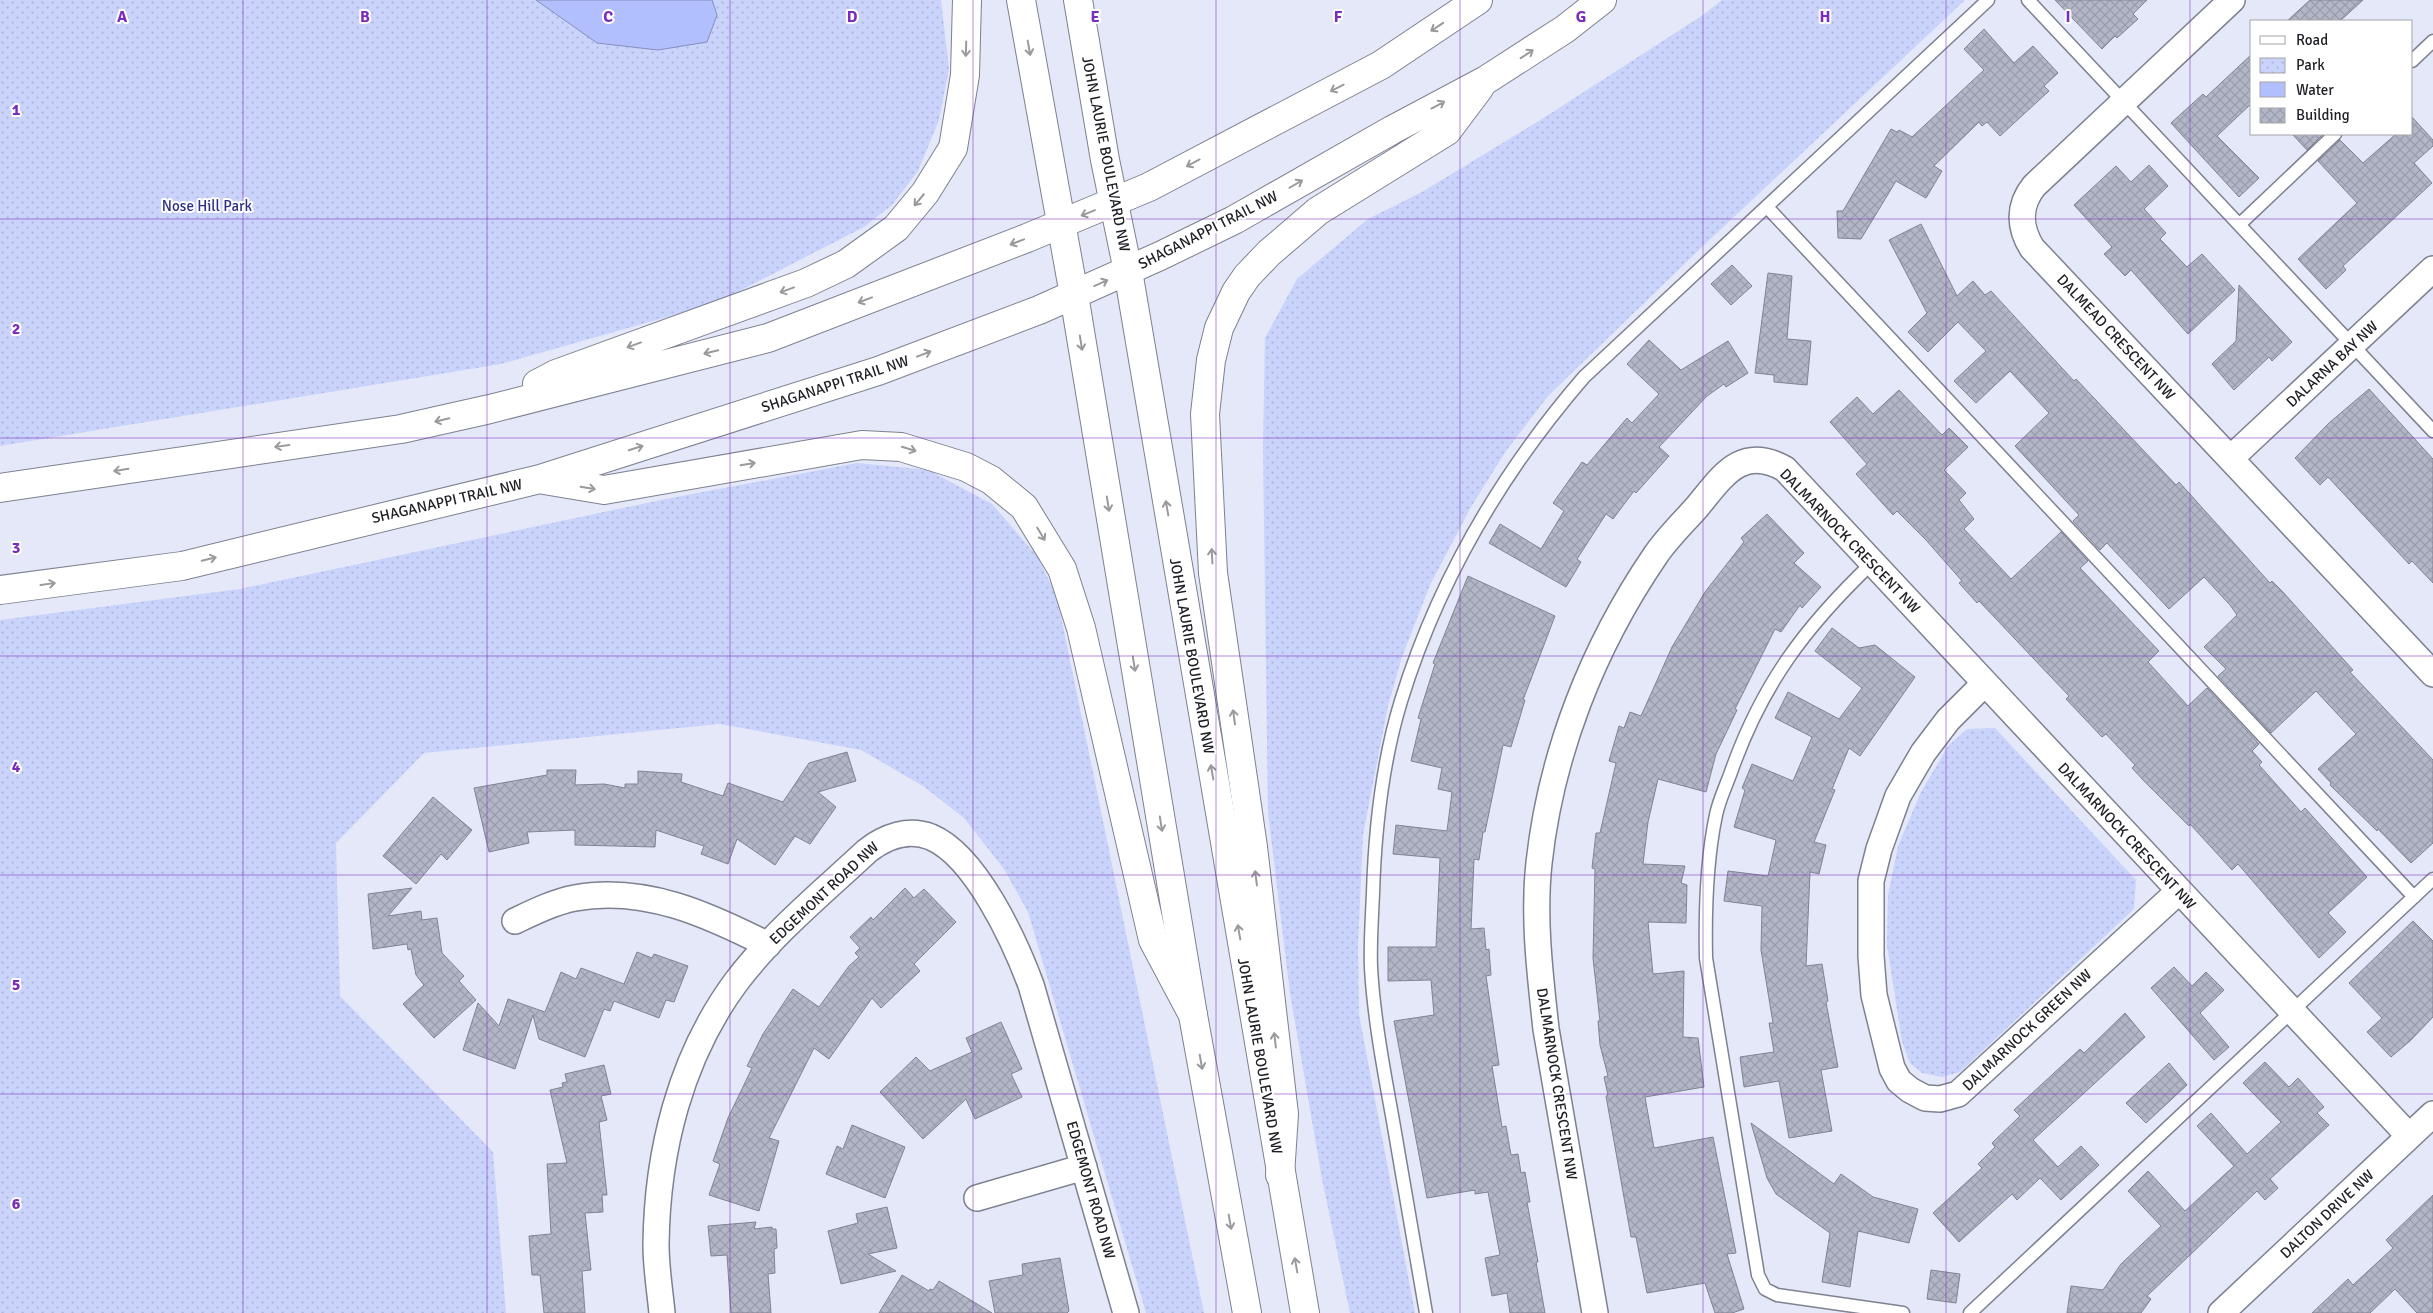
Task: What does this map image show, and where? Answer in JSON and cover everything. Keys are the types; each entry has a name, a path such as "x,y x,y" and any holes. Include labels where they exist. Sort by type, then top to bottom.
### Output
{"main road":[{"path":"490,409 556,374 806,283 846,264 896,228 925,193 953,148 965,74 968,0"},
{"path":"1021,0 1062,223 1193,1014 1246,1313"},
{"name":"JOHN LAURIE BOULEVARD NW","path":"1078,0 1128,271 1280,1175 1305,1313"},
{"path":"0,488 401,429 490,409 768,338 1149,187 1381,65 1478,0"},
{"name":"SHAGANAPPI TRAIL NW","path":"0,590 182,566 540,480 878,371 1074,295 1234,220 1392,130 1486,80 1565,29 1602,0"},
{"path":"1280,1175 1284,1114 1253,847 1213,573 1206,414 1211,360 1220,328 1236,292 1247,276 1269,253 1318,212 1447,131 1486,80"},
{"path":"540,480 604,490 862,445 901,447 966,467 998,485 1024,507 1062,568 1081,628 1153,940 1193,1014"}],"street":[{"name":"DALMEAD CRESCENT NW","path":"2232,0 2034,186 2027,195 2022,207 2022,225 2032,248 2433,674"},
{"name":"DALARNA BAY NW","path":"2231,458 2433,269"},
{"name":"DALMARNOCK CRESCENT NW","path":"1595,1313 1546,1029 1540,982 1539,864 1550,802 1572,720 1593,665 1618,614 1656,554 1728,470 1750,460 1763,460 1785,469 2409,1136"},
{"name":"DALMARNOCK GREEN NW","path":"1985,683 1948,720 1923,753 1898,796 1879,849 1871,881 1871,956 1874,995 1892,1068 1899,1080 1910,1090 1925,1098 1940,1099 1958,1094 2179,891"},
{"name":"EDGEMONT ROAD NW","path":"662,1313 656,1247 658,1199 671,1120 690,1064 708,1028 736,983 768,945 867,851 882,840 898,835 917,834 930,837 943,844 964,864 991,900 1019,952 1031,985 1126,1313"},
{"path":"515,921 549,905 575,898 604,894 639,897 680,906 719,920 768,945"},
{"name":"DALTON DRIVE NW","path":"2221,1313 2433,1114"},
{"path":"977,1198 1084,1168"}],"lane":[{"path":"1426,1313 1382,1060 1371,967 1375,841 1388,754 1400,702 1425,634 1455,568 1508,476 1548,419 1584,378 1623,339 1988,0"},
{"path":"2028,0 2433,431"},
{"path":"2413,60 2433,41"},
{"path":"2240,224 2334,135"},
{"path":"1767,207 2414,897"},
{"path":"1872,563 1802,636 1757,709 1735,760 1716,813 1710,851 1705,912 1706,958 1758,1274 1764,1288 1777,1295 1903,1313"},
{"path":"1970,1313 2433,880"}],"green space":[{"name":"Nose Hill Park","path":"0,0 941,0 949,69 939,120 918,171 892,205 864,227 716,303 501,364 0,446"},
{"path":"1722,0 1965,0 1701,248 1548,396 1506,451 1471,507 1430,585 1402,657 1388,706 1363,835 1358,946 1359,1014 1415,1313 1350,1313 1322,1179 1290,993 1268,813 1263,448 1265,338 1297,279 1368,219 1422,192 1542,119 1703,15"},
{"path":"857,463 928,470 992,504 1037,556 1057,597 1204,1313 1146,1313 1028,912 1004,869 964,818 923,786 861,750 720,724 424,753 336,843 340,996 493,1152 506,1313 0,1313 0,620 240,589 661,500"},
{"path":"1995,728 2136,880 2134,909 1960,1072 1942,1077 1922,1073 1910,1063 1902,1042 1887,945 1888,895 1898,846 1921,792 1948,746 1967,729"}],"water":[{"path":"536,0 712,0 717,15 707,42 658,50 597,43"}],"building":[{"path":"2055,0 2147,0 2133,14 2138,19 2117,38 2115,36 2102,49"},
{"path":"2310,0 2363,0 2341,20 2288,20"},
{"path":"1984,29 2014,63 2033,46 2058,73 2044,86 2049,91 2000,136 1987,122 1982,126 1979,122 1934,166 1942,171 1926,198 1896,181 1861,239 1838,238 1837,211 1843,211 1891,129 1897,132 1899,130 1912,137 1984,70 1964,49"},
{"path":"2250,56 2250,105 2217,136 2259,178 2239,197 2171,123 2203,94 2206,97"},
{"path":"2413,118 2433,140 2433,146 2414,163 2432,183 2343,266 2346,270 2326,289 2298,259 2357,203 2318,161 2340,140 2363,163 2395,135 2413,135"},
{"path":"2293,135 2322,135 2307,150"},
{"path":"2149,165 2168,186 2144,209 2166,233 2160,239 2187,267 2202,254 2235,290 2188,334 2131,270 2125,276 2104,254 2112,247 2074,205 2116,166 2131,182"},
{"path":"1921,224 1957,296 1973,281 1985,295 1991,291 2074,381 2076,379 2176,485 2179,482 2270,583 2272,581 2282,591 2353,670 2350,672 2433,760 2433,843 2411,863 2378,829 2377,831 2330,785 2331,783 2318,769 2356,734 2316,691 2271,733 2218,676 2226,669 2204,647 2237,615 2230,605 2204,577 2169,609 2107,543 2100,550 2073,521 2079,515 2015,446 2049,413 2010,371 1976,403 1954,381 1986,351 1958,322 1928,352 1908,332 1927,313 1889,240"},
{"path":"1732,265 1752,286 1731,305 1711,284"},
{"path":"1768,273 1792,276 1787,339 1811,341 1807,385 1774,382 1774,375 1755,373"},
{"path":"2239,285 2292,342 2272,361 2269,357 2234,390 2212,364 2236,341"},
{"path":"1649,340 1681,370 1728,341 1748,373 1726,387 1724,384 1707,396 1659,447 1669,456 1636,493 1634,491 1613,519 1606,514 1577,559 1581,562 1566,587 1489,543 1500,524 1541,549 1564,511 1553,503 1582,462 1587,465 1627,418 1632,423 1659,394 1627,364"},
{"path":"2369,389 2433,459 2433,583 2412,561 2409,564 2328,477 2320,485 2295,458 2329,423"},
{"path":"1899,390 1942,435 1949,428 1968,447 1944,470 1966,493 1959,500 1974,519 1964,529 2011,579 2061,532 2088,561 2080,568 2159,651 2148,662 2188,706 2207,688 2259,744 2252,751 2262,762 2259,765 2301,812 2305,808 2367,877 2328,913 2346,932 2319,958 2238,864 2232,870 2190,824 2189,826 2145,782 2132,768 2135,765 2106,734 2102,737 2066,699 2069,696 1979,601 1977,603 1959,583 1962,581 1926,540 1897,511 1893,515 1856,474 1867,464 1830,422 1857,397 1873,414"},
{"path":"1767,514 1804,553 1794,563 1821,587 1802,608 1800,605 1781,632 1775,629 1735,709 1737,710 1716,754 1706,792 1658,779 1648,822 1643,864 1685,866 1681,883 1687,885 1686,923 1648,922 1653,974 1684,971 1683,1037 1698,1038 1704,1087 1645,1097 1654,1148 1713,1137 1736,1253 1727,1254 1744,1309 1732,1313 1715,1313 1705,1283 1647,1293 1636,1237 1631,1237 1606,1096 1608,1095 1604,1077 1608,1076 1600,1045 1598,1021 1600,1021 1593,958 1595,869 1592,868 1596,833 1600,833 1616,763 1609,761 1619,726 1624,728 1630,712 1641,716 1672,647 1705,592 1744,542 1741,538"},
{"path":"1468,576 1555,616 1523,700 1525,700 1511,747 1503,745 1485,832 1483,832 1479,860 1474,859 1471,929 1484,928 1486,950 1489,949 1491,975 1486,976 1499,1065 1492,1066 1502,1127 1506,1126 1511,1155 1518,1154 1521,1173 1525,1172 1530,1202 1527,1202 1545,1313 1510,1313 1507,1293 1492,1296 1485,1258 1500,1255 1488,1192 1475,1194 1475,1190 1427,1198 1394,1021 1434,1015 1431,980 1388,981 1388,947 1436,947 1440,858 1393,854 1396,825 1447,831 1452,792 1438,789 1442,768 1411,761 1421,719 1418,718 1435,664 1433,663"},
{"path":"1832,628 1859,648 1875,645 1915,677 1860,756 1849,748 1832,789 1835,790 1814,842 1826,845 1819,874 1810,872 1806,966 1822,964 1828,1001 1826,1002 1838,1067 1821,1070 1832,1131 1789,1138 1779,1081 1744,1087 1740,1057 1774,1052 1769,1023 1773,1023 1761,950 1762,906 1724,901 1728,871 1768,876 1776,840 1734,827 1745,790 1742,788 1752,764 1793,781 1812,737 1775,718 1788,692 1839,719 1862,688 1815,651"},
{"path":"847,752 856,781 818,792 836,807 810,844 795,836 775,865 737,839 728,864 701,854 704,846 656,830 655,847 575,845 575,830 527,832 529,843 489,852 474,788 547,775 547,770 576,770 575,785 604,784 625,788 625,784 638,784 638,771 682,774 681,782 723,796 728,783 783,802 809,763"},
{"path":"433,797 472,830 447,860 441,854 416,884 383,856"},
{"path":"412,888 388,916 421,911 422,920 437,918 442,953 464,976 459,981 476,1000 434,1038 403,1004 424,985 416,975 411,949 408,950 407,944 373,949 368,894"},
{"path":"905,888 914,898 924,889 956,922 914,964 920,971 881,1008 872,998 829,1059 814,1048 769,1138 779,1141 759,1211 709,1195 720,1164 713,1161 728,1118 752,1068 747,1066 763,1034 793,989 819,1007 849,966 859,957 855,953 860,948 850,937 871,917 873,920"},
{"path":"2413,921 2433,941 2433,1017 2410,1041 2391,1057 2367,1032 2382,1018 2349,983"},
{"path":"637,952 652,958 654,954 688,966 674,1002 666,1000 659,1018 614,1001 610,1011 604,1009 585,1057 539,1039 533,1015 515,1069 463,1050 478,1003 499,1026 508,999 545,1012 561,972 576,979 581,968 624,984"},
{"path":"2174,967 2192,986 2206,972 2224,990 2200,1013 2229,1047 2214,1060 2151,988"},
{"path":"2125,1013 2145,1037 2033,1140 2058,1167 2081,1146 2099,1165 2061,1200 2040,1178 2017,1200 2012,1194 1959,1242 1933,1213 1982,1168 1978,1164 1995,1147 1992,1143 2020,1116 2014,1110 2080,1049 2084,1053"},
{"path":"1001,1022 1022,1069 1011,1074 1022,1097 975,1119 966,1099 923,1139 880,1092 916,1057 930,1071 972,1052 966,1038"},
{"path":"2265,1062 2289,1087 2298,1078 2324,1107 2317,1113 2329,1125 2270,1179 2278,1188 2265,1200 2257,1191 2147,1296 2151,1299 2141,1313 2067,1313 2071,1286 2103,1290 2121,1264 2161,1226 2128,1191 2148,1171 2185,1211 2234,1166 2197,1126 2211,1113 2247,1154 2281,1122 2243,1083"},
{"path":"2169,1063 2187,1085 2146,1123 2126,1103"},
{"path":"604,1065 611,1094 601,1096 607,1120 599,1122 607,1195 602,1195 603,1212 585,1213 591,1270 582,1271 585,1313 544,1313 540,1275 532,1275 529,1236 551,1234 547,1164 567,1163 550,1090 563,1087 562,1083 567,1082 565,1074"},
{"path":"1751,1123 1834,1184 1841,1174 1873,1197 1918,1209 1909,1243 1858,1231 1850,1287 1822,1282 1830,1233 1776,1194 1767,1178"},
{"path":"852,1125 905,1147 885,1198 826,1174 837,1146 843,1149"},
{"path":"2433,1195 2433,1313 2417,1313 2395,1289 2370,1313 2312,1313 2348,1279 2353,1285 2393,1248 2386,1240"},
{"path":"887,1207 897,1248 868,1254 896,1271 841,1284 828,1231 858,1223 856,1214"},
{"path":"756,1222 754,1229 772,1227 772,1229 776,1229 777,1248 774,1249 775,1273 768,1274 771,1313 731,1313 727,1255 711,1256 708,1226"},
{"path":"1060,1258 1069,1311 1067,1313 995,1313 989,1281 1023,1275 1022,1264"},
{"path":"1931,1270 1960,1274 1956,1303 1927,1299"},
{"path":"902,1275 929,1291 930,1289 933,1290 939,1281 992,1313 879,1313"}]}
